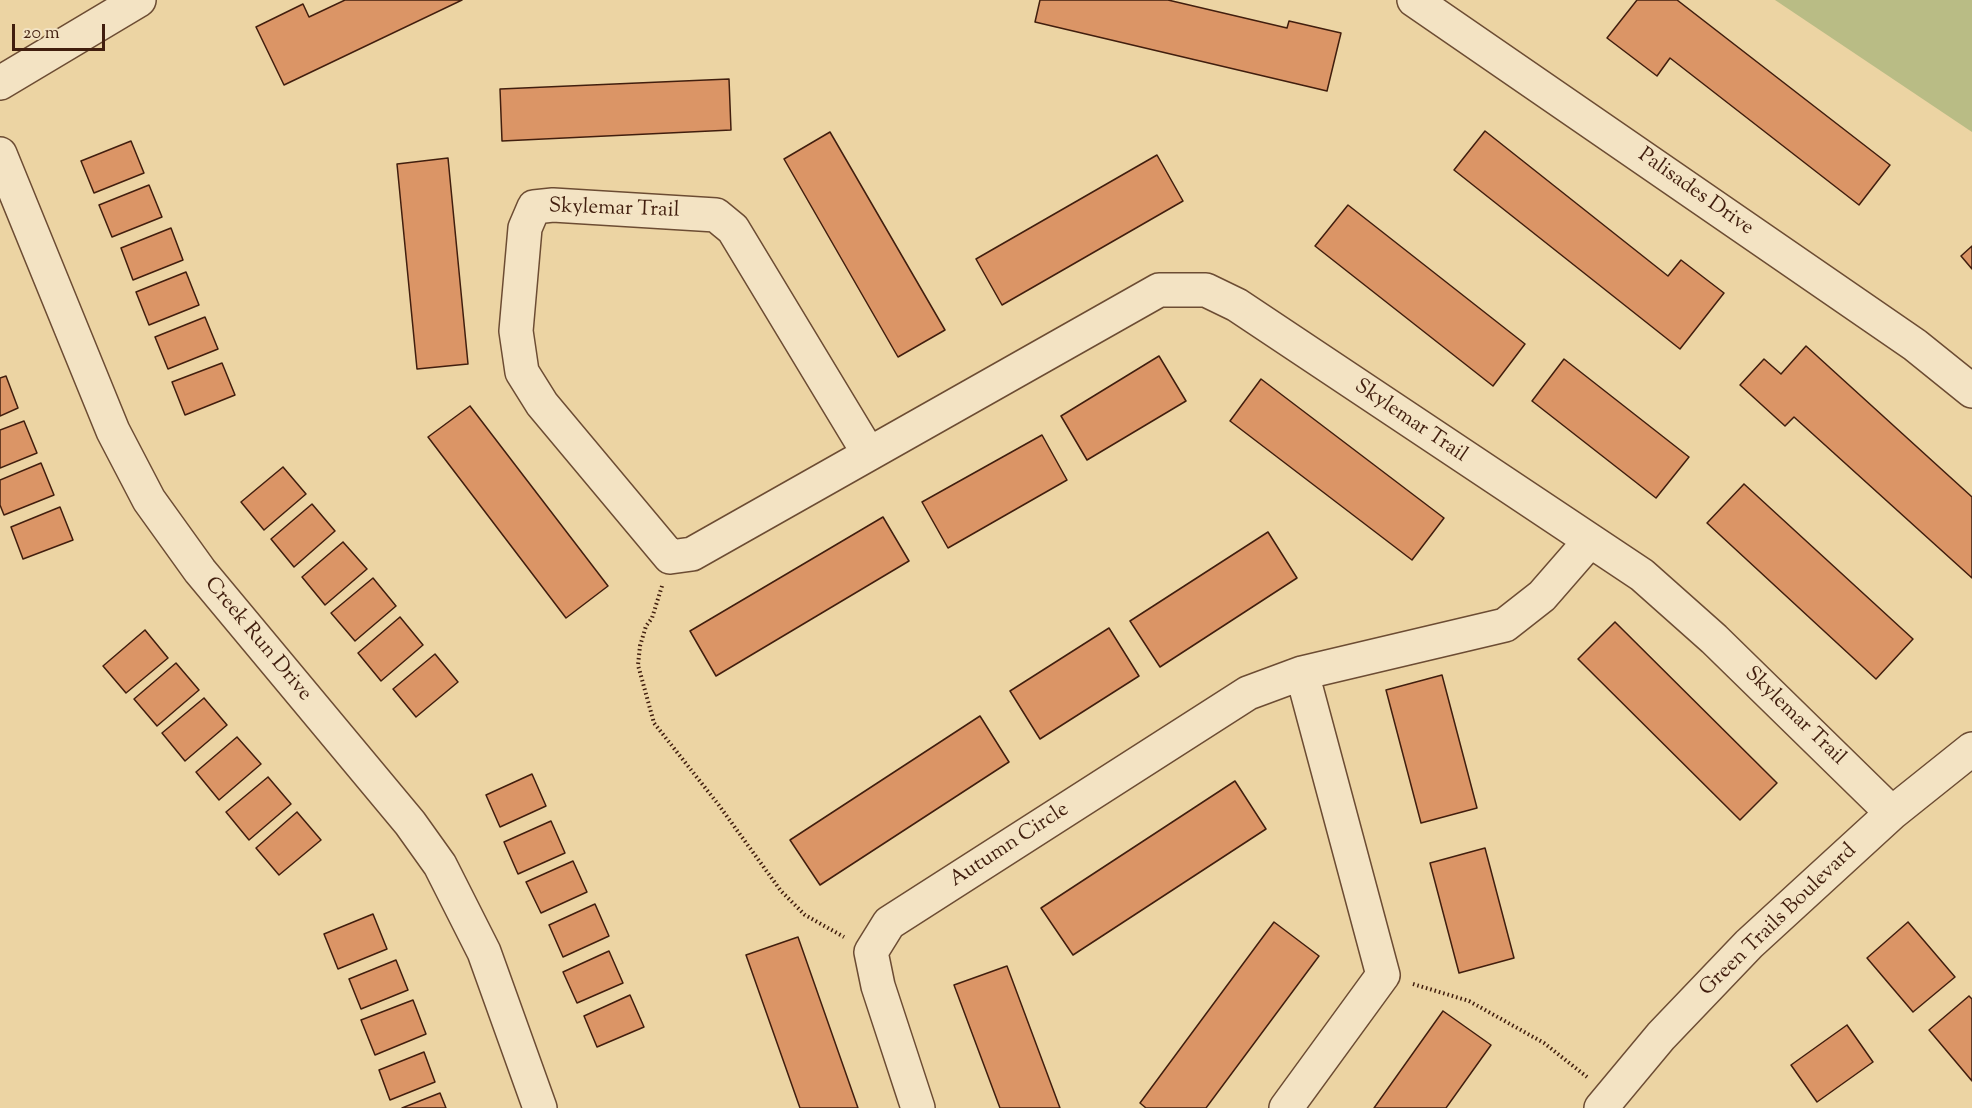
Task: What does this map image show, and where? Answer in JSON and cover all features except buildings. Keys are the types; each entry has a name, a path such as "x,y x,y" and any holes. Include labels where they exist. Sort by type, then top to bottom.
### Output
{"street":[{"path":"0,83 139,0"},
{"name":"Palisades Drive","path":"1414,0 1915,345 1972,391"},
{"name":"Creek Run Drive","path":"0,154 113,431 149,500 200,571 410,823 440,865 484,952 540,1108"},
{"name":"Skylemar Trail","path":"870,454 733,229 716,215 553,205 534,207 525,228 516,331 522,372 542,404 670,557 692,554 870,454 1159,290 1206,290 1237,305 1589,542 1642,575 1714,639 1892,813"},
{"name":"Autumn Circle","path":"871,952 889,923 899,916 1248,693 1302,673 1506,625 1542,596 1589,542"},
{"path":"1286,1108 1383,975 1302,673"},
{"name":"Green Trails Boulevard","path":"1605,1102 1661,1036 1749,944 1892,813 1972,749"},
{"path":"871,952 878,986 918,1108"}],"path":[{"path":"670,557 652,618 646,626 640,646 638,665 654,723 732,822 781,891 805,915 871,952"},
{"path":"1383,975 1469,1001 1544,1043 1605,1102"}],"green space":[{"path":"1775,0 1972,0 1972,132"}]}
